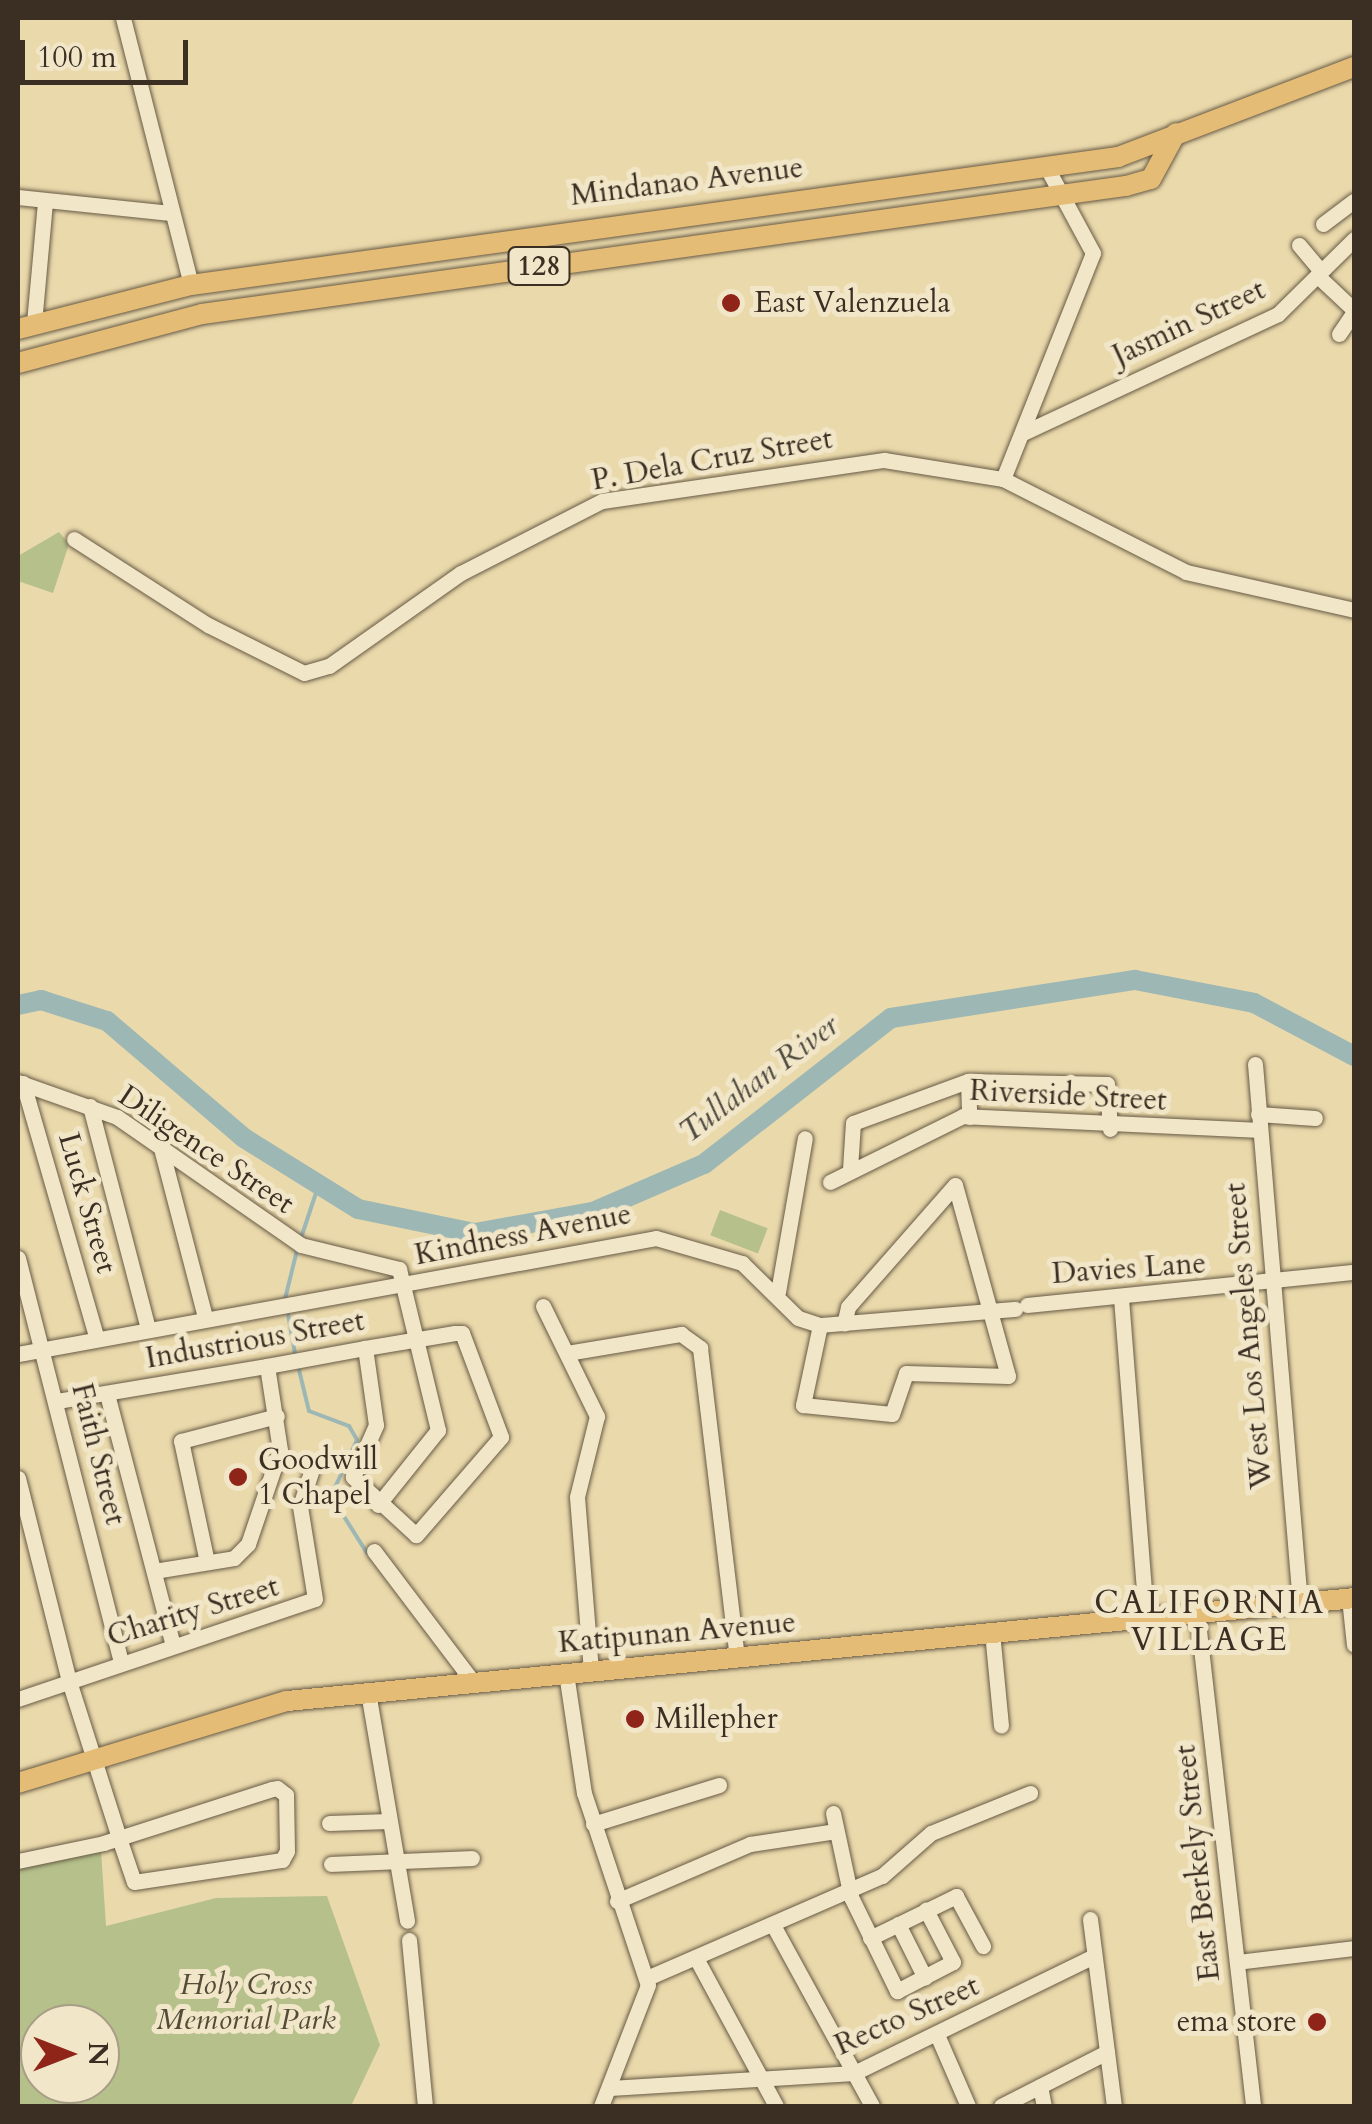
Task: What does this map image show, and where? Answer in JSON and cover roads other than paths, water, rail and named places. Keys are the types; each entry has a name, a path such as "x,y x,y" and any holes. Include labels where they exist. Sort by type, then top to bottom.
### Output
{"main road":[{"name":"Mindanao Avenue","path":"26,326 191,285 488,240 1118,157 1354,66"},
{"name":"Mindanao Avenue","path":"18,362 202,314 1066,198 1151,179 1176,133"},
{"path":"884,188 888,220"},
{"path":"488,240 494,272"},
{"name":"Katipunan Avenue","path":"18,1783 237,1710 368,1692 1352,1598"}],"street":[{"path":"123,18 191,285"},
{"path":"1003,478 1093,252 1048,168"},
{"path":"18,198 170,213"},
{"path":"26,326 46,201"},
{"path":"1323,224 1354,201"},
{"name":"Jasmin Street","path":"1023,432 1278,314 1354,240"},
{"path":"1299,244 1320,275 1354,311 1339,334"},
{"name":"P. Dela Cruz Street","path":"74,538 222,634 304,673 330,666 430,592 602,501 884,460 1003,478 1186,572 1354,610"},
{"name":"West Los Angeles Street","path":"1255,1064 1270,1286 1300,1603"},
{"path":"968,1081 969,1117"},
{"path":"850,1170 852,1123 968,1081 1107,1084 1110,1129"},
{"name":"Diligence Street","path":"20,1082 90,1106 285,1237 390,1263 404,1286"},
{"name":"Luck Street","path":"20,1082 98,1339"},
{"path":"90,1106 148,1328"},
{"name":"Riverside Street","path":"830,1182 969,1117 1110,1129 1315,1118"},
{"path":"778,1292 805,1138"},
{"path":"162,1152 205,1317"},
{"path":"844,1324 952,1185 994,1313 1006,1377 906,1373 892,1414 802,1404 820,1325 844,1324 994,1313"},
{"name":"Kindness Avenue","path":"18,1354 656,1238 732,1257 778,1292 798,1318 820,1325"},
{"name":"Faith Street","path":"18,1258 122,1663"},
{"name":"Davies Lane","path":"994,1313 1021,1307 1270,1286 1354,1272"},
{"path":"365,1348 376,1425 352,1474 378,1504 437,1434 412,1340 404,1286"},
{"path":"1121,1298 1146,1618"},
{"path":"543,1306 567,1353 598,1436 576,1496 590,1671"},
{"name":"Industrious Street","path":"57,1402 462,1333 499,1441 419,1534 378,1504"},
{"path":"567,1353 693,1337 738,1657"},
{"path":"154,1571 241,1554 275,1477 277,1416 267,1366"},
{"path":"107,1394 173,1645"},
{"path":"207,1562 181,1441 277,1416"},
{"name":"Charity Street","path":"18,1698 315,1598 309,1478 275,1477"},
{"path":"18,1478 69,1681 119,1838 141,1886 285,1858 284,1791 119,1838 18,1861"},
{"path":"374,1551 473,1682"},
{"path":"1352,1598 1354,1645"},
{"name":"East Berkely Street","path":"1197,1613 1253,2106"},
{"path":"992,1632 1001,1726"},
{"path":"566,1674 593,1824 647,1978 601,2106"},
{"path":"368,1692 407,1921"},
{"path":"593,1824 719,1785"},
{"path":"647,1978 892,1870 931,1834 1030,1793"},
{"path":"833,1814 851,1889 896,1990 954,1960 926,1910"},
{"path":"329,1822 388,1820"},
{"path":"617,1901 750,1844 836,1832"},
{"path":"331,1864 472,1858"},
{"path":"870,1938 956,1896 983,1946"},
{"path":"1090,1919 1114,2106"},
{"path":"773,1924 872,2106"},
{"path":"898,1924 925,1978"},
{"path":"409,1940 426,2106"},
{"path":"1236,1962 1354,1948"},
{"name":"Recto Street","path":"610,2088 854,2073 938,2037 1094,1956"},
{"path":"696,1958 776,2106"},
{"path":"938,2037 968,2106"},
{"path":"1001,2106 1107,2052"},
{"path":"1040,2086 1044,2106"}],"waterway":[{"name":"Tullahan River","path":"18,1005 41,1000 107,1021 244,1138 358,1209 475,1233 593,1212 704,1164 891,1018 1135,980 1254,1003 1354,1056"},
{"path":"302,1235 318,1187"},
{"path":"285,1299 297,1250"},
{"path":"288,1314 295,1353"},
{"path":"299,1370 309,1411 349,1426 357,1440 331,1496 367,1553"}],"place":[{"name":"East Valenzuela","path":"731,303"},
{"name":"Goodwill 1 Chapel","path":"238,1477"},
{"name":"Millepher","path":"635,1719"},
{"name":"ema store","path":"1317,2022"}],"district":[{"name":"CALIFORNIA VILLAGE","path":"1210,1622"}],"park label":[{"name":"Holy Cross Memorial Park","path":"246,2002"}]}
